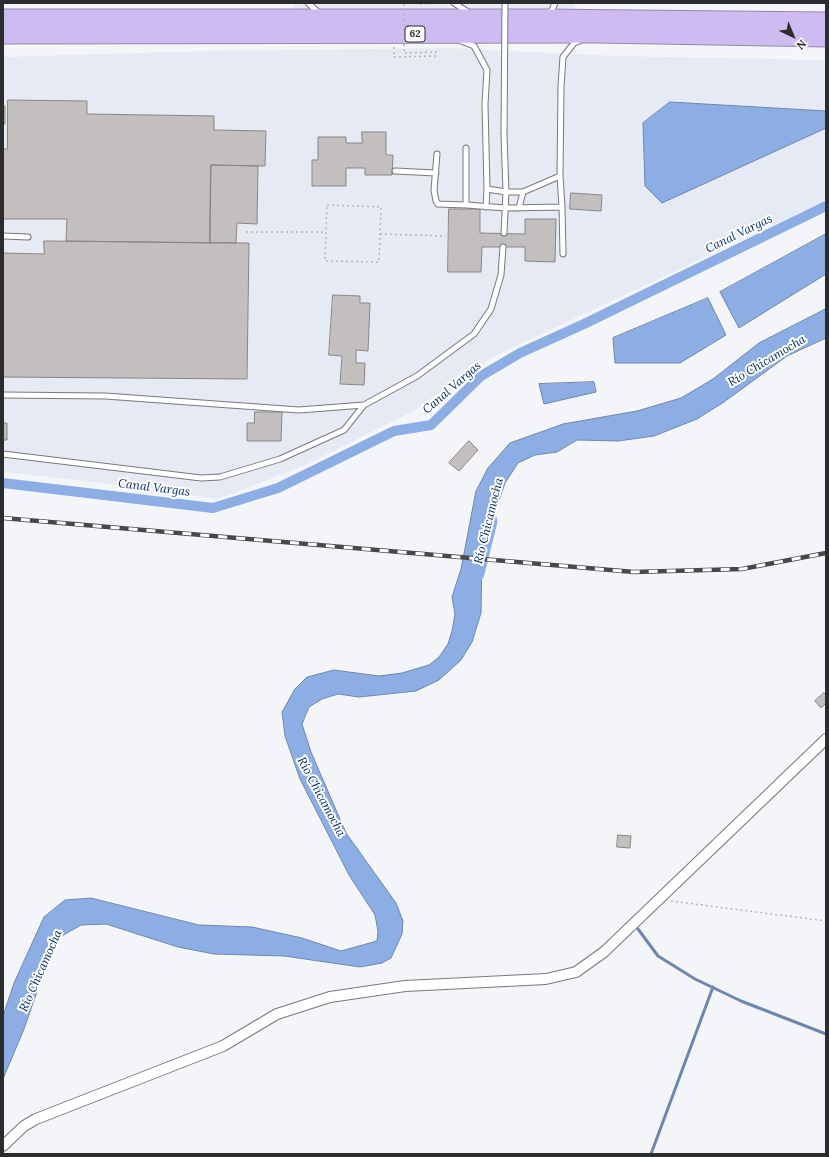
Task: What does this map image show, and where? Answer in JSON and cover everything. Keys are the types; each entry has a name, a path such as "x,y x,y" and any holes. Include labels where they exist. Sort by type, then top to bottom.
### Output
{"highway":[{"name":"62","path":"3,18 542,18 826,21"},
{"name":"62","path":"3,35 598,34 826,38"}],"street":[{"path":"3,1146 24,1126 36,1119 223,1046 277,1014 330,997 405,986 546,979 576,972 604,952 826,739"}],"lane":[{"path":"308,3 328,19"},
{"path":"454,3 481,19"},
{"path":"504,3 504,135 506,192 504,233"},
{"path":"542,18 552,10 555,3"},
{"path":"446,34 474,46 487,70 485,104 486,207"},
{"path":"563,254 560,176 561,86 563,57 574,43 598,34"},
{"path":"466,148 466,205"},
{"path":"437,154 436,202 438,204 506,208 562,207"},
{"path":"395,172 436,173"},
{"path":"487,190 523,192 560,176"},
{"path":"519,208 523,192"},
{"path":"3,236 28,237"},
{"path":"3,454 201,478 220,477 280,459 344,430 364,405 417,376 474,334 491,309 501,275 503,247"},
{"path":"3,395 105,396 299,410 364,405"}],"path":[{"path":"419,4 441,3"},
{"path":"394,34 394,57 436,56 436,52 404,53 404,4 411,4"},
{"path":"327,205 381,207 380,234 379,262 325,261 327,205"},
{"path":"246,232 326,232"},
{"path":"380,234 446,236"},
{"path":"658,900 826,921"}],"shaded area":[{"path":"293,3 575,3 575,12 293,10"},
{"path":"449,48 613,56 826,60 826,200 495,356 411,412 304,466 218,499 93,482 3,472 3,57 208,51"}],"water":[{"path":"670,102 826,111 826,128 662,203 645,186 643,123"},
{"path":"826,234 826,274 739,328 720,292"},
{"path":"708,298 726,335 680,363 615,363 613,338"},
{"path":"826,309 826,338 787,356 724,402 697,419 654,436 618,441 577,440 557,452 535,455 518,463 505,483 482,549 481,613 472,642 461,660 439,680 416,691 359,697 338,694 322,699 309,707 302,724 311,752 346,833 396,903 403,921 402,934 391,958 382,963 360,967 284,956 214,954 178,947 106,924 81,925 60,937 53,946 24,1029 3,1079 3,1016 14,983 44,917 65,900 91,898 199,925 252,927 302,938 341,951 377,941 378,931 375,915 349,875 300,779 285,736 282,712 295,689 307,677 334,670 379,676 402,673 429,665 439,657 448,644 452,631 455,614 452,597 461,569 476,491 488,468 510,443 563,424 637,411 681,398 713,379 759,343"},
{"path":"594,382 596,392 544,404 539,384"}],"building":[{"path":"8,100 87,101 87,114 214,116 214,130 266,131 265,166 211,165 210,243 66,241 67,219 3,219 3,149 7,149"},
{"path":"3,106 5,106 5,124 3,124"},
{"path":"362,132 386,132 386,155 393,155 392,175 365,175 365,168 346,168 346,186 312,186 312,160 318,160 318,137 346,137 346,143 362,143"},
{"path":"211,165 258,166 257,224 237,223 236,243 210,243"},
{"path":"571,193 602,195 601,211 570,209"},
{"path":"449,209 480,209 480,233 525,234 525,219 556,219 555,262 525,261 525,247 482,247 481,272 448,272"},
{"path":"44,241 249,243 247,379 3,377 3,253 44,254"},
{"path":"333,295 360,296 360,303 370,303 368,351 356,350 356,363 365,363 364,385 340,384 342,356 329,355"},
{"path":"255,412 282,412 281,441 247,441 247,423 254,423"},
{"path":"3,423 7,423 7,440 3,440"},
{"path":"469,441 478,450 459,471 449,463"},
{"path":"824,693 826,695 826,703 821,708 815,701"},
{"path":"618,835 631,836 630,848 617,847"}],"waterway":[{"name":"Canal Vargas","path":"3,483 213,508 278,488 394,431 431,425 481,376 520,353 584,324 826,206"},
{"name":"Río Chicamocha","path":"476,573 489,521"},
{"path":"638,929 658,956 695,979 741,1001 826,1034"},
{"path":"651,1154 713,987"}],"railway":[{"path":"3,518 634,572 742,569 826,553"}]}
